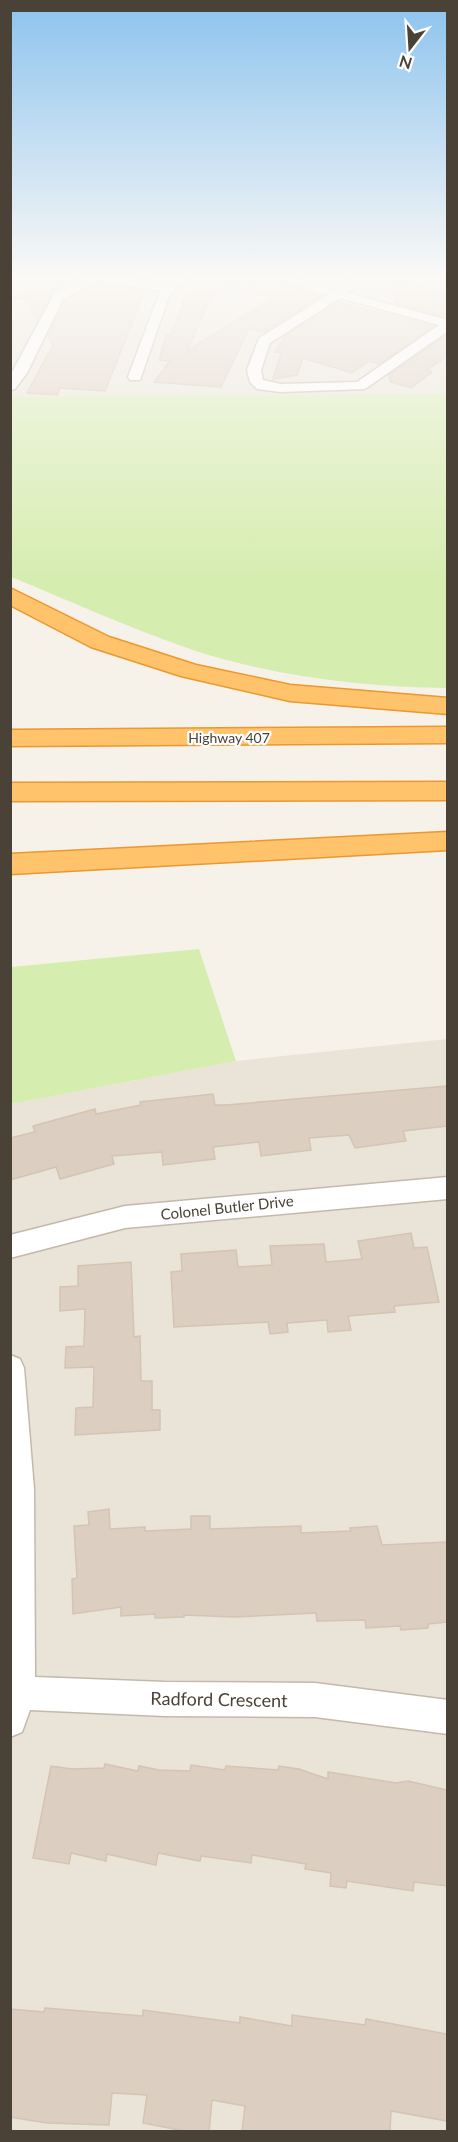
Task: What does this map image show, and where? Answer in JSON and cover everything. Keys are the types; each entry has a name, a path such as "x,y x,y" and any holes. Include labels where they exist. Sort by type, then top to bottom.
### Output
{"highway":[{"path":"10,595 100,642 190,671 290,693 447,706"},
{"name":"Highway 407","path":"10,738 447,735"},
{"path":"10,792 447,791"},
{"path":"10,864 447,841"}],"street":[{"path":"256,378 257,382 281,388 360,386 371,378"},
{"name":"Colonel Butler Drive","path":"10,1247 125,1216 447,1188"},
{"path":"10,1368 17,1419 19,1492 14,1706"},
{"name":"Radford Crescent","path":"14,1706 165,1699 315,1700 447,1716"}],"shaded area":[{"path":"11,378 447,378 447,395 11,397"},
{"path":"447,1039 447,2131 11,2132 11,1104 236,1061"}],"green space":[{"path":"447,394 447,688 350,682 252,666 190,649 11,577 11,397"},
{"path":"199,949 236,1061 11,1104 11,967"}],"building":[{"path":"35,378 110,378 105,391 60,388 57,395 27,393"},
{"path":"157,378 225,378 221,387 154,382"},
{"path":"390,378 424,378 411,388 391,382"},
{"path":"447,1086 447,1126 403,1131 406,1141 355,1148 349,1135 309,1138 311,1150 261,1156 259,1142 213,1147 215,1159 163,1165 162,1152 112,1156 114,1164 60,1179 56,1167 10,1180 10,1138 35,1132 33,1126 95,1109 96,1114 141,1105 140,1102 213,1094 215,1105 226,1105"},
{"path":"411,1233 414,1248 427,1247 439,1302 394,1306 395,1312 348,1316 351,1330 328,1332 327,1320 287,1323 288,1332 270,1334 268,1322 174,1327 171,1272 182,1271 181,1254 236,1250 238,1267 272,1265 270,1246 324,1244 326,1262 362,1259 358,1241"},
{"path":"131,1262 134,1337 140,1336 141,1381 152,1381 152,1410 160,1410 160,1430 75,1435 76,1408 93,1407 94,1367 65,1368 66,1347 84,1346 85,1309 60,1311 60,1287 78,1286 78,1266"},
{"path":"109,1509 110,1529 145,1527 145,1531 191,1529 191,1516 210,1516 210,1529 301,1526 301,1533 351,1531 350,1528 377,1526 382,1545 447,1542 447,1622 428,1624 428,1628 401,1630 400,1626 366,1628 365,1620 317,1621 316,1613 235,1617 184,1615 184,1617 155,1618 155,1614 121,1616 121,1607 73,1614 72,1579 77,1578 74,1526 89,1525 88,1512"},
{"path":"105,1764 138,1771 139,1766 159,1770 190,1771 191,1765 225,1770 226,1766 278,1770 279,1766 299,1769 328,1779 328,1772 396,1783 408,1781 447,1790 447,1886 414,1882 413,1891 347,1881 346,1888 330,1886 331,1873 305,1869 306,1864 252,1855 251,1863 201,1856 200,1861 158,1853 156,1865 107,1854 106,1861 71,1853 69,1864 33,1858 51,1766 72,1769 104,1768"},
{"path":"45,2008 143,2016 143,2010 240,2023 240,2017 292,2026 292,2015 365,2025 366,2019 447,2034 447,2121 391,2111 390,2132 242,2132 245,2106 212,2100 209,2132 189,2132 143,2123 147,2095 112,2093 109,2125 47,2123 10,2117 10,2009 44,2012"}]}
